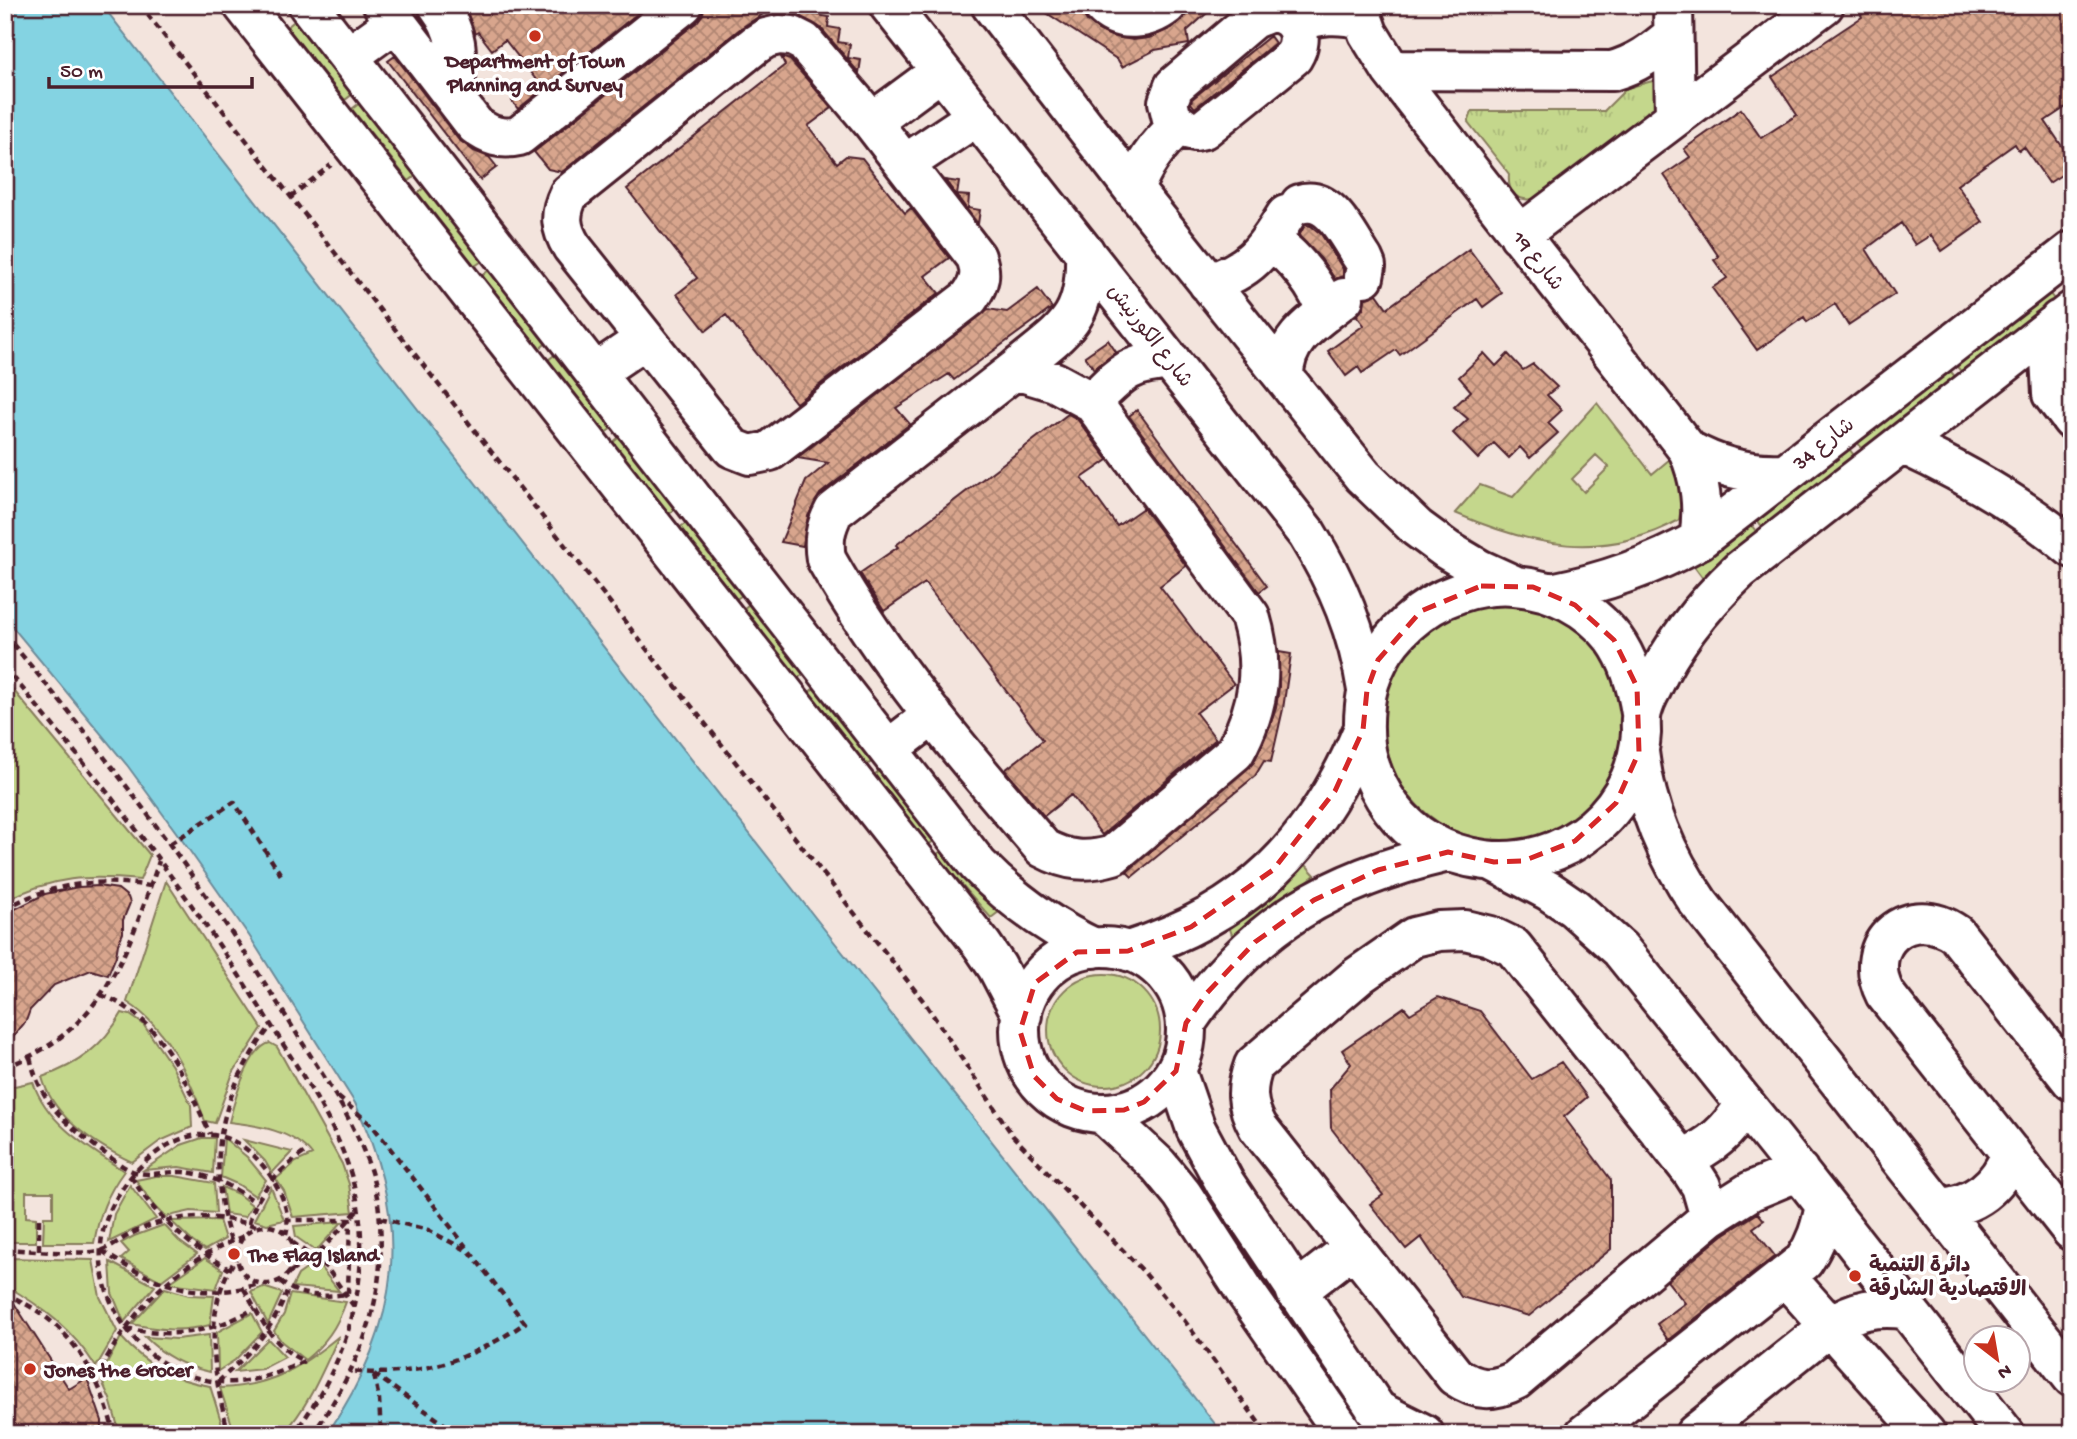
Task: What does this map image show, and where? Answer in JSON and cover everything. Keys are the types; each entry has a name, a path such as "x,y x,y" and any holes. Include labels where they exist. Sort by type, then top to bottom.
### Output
{"street":[{"path":"243,5 982,945 998,967 1022,1015"},
{"path":"308,5 978,865 994,882 1051,926 1111,949 1153,963 1172,984 1184,1009 1186,1040 1175,1070 1162,1089 1144,1102 1124,1110 1102,1113 1086,1111 1057,1099 1034,1076 1022,1047 1022,1015 1035,983 1061,959 1077,952 1111,949 1160,941 1220,911 1247,892 1273,870 1317,819 1335,791 1363,730"},
{"path":"438,5 450,21 456,39 455,98"},
{"path":"349,56 389,14 475,125 495,137 507,138 519,136 683,5"},
{"name":"شارع الكورنيش","path":"889,5 1307,534 1325,563 1353,625 1367,690"},
{"path":"991,5 1208,283 1363,476 1389,503 1447,550 1514,585 1551,593 1586,612 1614,640 1628,662 1637,687 1641,713 1639,752 1642,778 1669,856 1683,880 1706,913 2072,1377"},
{"path":"1102,5 1105,9 1128,18 1154,15 1167,5"},
{"path":"1519,235 1824,5"},
{"path":"1294,23 1321,15 1349,16 1360,12"},
{"name":"شارع 19","path":"1360,12 1368,33 1391,70 1688,450 1700,484 1702,521 1699,540"},
{"path":"1280,13 1294,23 1300,41 1293,57 1212,124 1195,131 1178,125 1168,111 1168,102 1174,86 1261,14 1280,13"},
{"path":"1673,20 1689,56 1700,63 1727,69 1741,67"},
{"path":"1391,70 1612,71 1633,65 1649,56 1673,20"},
{"path":"1673,20 1675,117"},
{"path":"779,35 792,36 804,42 905,164 976,257 981,271 978,286 969,298 770,450 750,455 732,448 564,234 561,221 563,206 569,194 766,38 779,35"},
{"path":"872,122 941,71"},
{"path":"905,164 977,116"},
{"path":"1134,190 1139,175 1156,148 1178,125"},
{"path":"1208,283 1239,271 1260,255 1286,220 1314,202 1328,209 1366,266 1344,296 1294,340 1286,357 1284,376"},
{"path":"1286,220 1289,256 1319,293 1344,296"},
{"name":"شارع 34","path":"1551,593 1582,587 1643,568 1699,540 2072,251"},
{"path":"1015,370 1055,382 1092,402 1250,615 1259,660 1254,707 1247,730 1235,752 1113,855 1095,860 1077,861 1043,848 933,715 834,573 824,551 826,526 834,511 1069,325 1084,291 1085,252"},
{"path":"1641,713 1666,660 1699,612 1740,570 2065,316"},
{"path":"2065,316 2050,357 2066,411"},
{"path":"595,373 645,339"},
{"path":"1092,402 1131,368 1152,362 1171,361"},
{"path":"1976,385 2015,384 2066,411"},
{"path":"1902,444 1983,484 2072,548"},
{"name":"شارع 19","path":"1688,450 1727,467 1784,473"},
{"path":"1514,585 1481,586 1449,595 1421,611 1397,633 1378,660 1367,690 1363,730 1366,756 1388,803 1415,832 1448,852 1494,862 1523,861 1550,854 1583,836 1598,824 1616,803 1630,779 1639,752"},
{"path":"889,749 933,715"},
{"path":"1186,1023 1229,967 1283,920 1345,884 1378,870 1448,852"},
{"path":"1494,862 1549,891 1598,928 1620,949 1799,1171 2005,1434"},
{"path":"2072,1081 1956,934 1946,926 1922,921 1910,923 1889,936 1878,958 1880,983 1885,994 2072,1231"},
{"path":"1710,1217 1701,1186 1682,1160 1513,947 1490,936 1465,930 1439,931 1414,937 1369,968 1305,1019 1254,1065 1248,1080 1246,1097 1250,1113 1258,1127 1455,1376 1469,1386 1485,1390 1502,1388 1516,1380 1710,1217 1751,1191 1799,1171"},
{"path":"1175,1070 1209,1156 1296,1292 1385,1422 1424,1434"},
{"path":"1682,1160 1701,1152 1718,1140 1733,1125 1745,1104"},
{"path":"1102,1113 1131,1138 1182,1194 1261,1315 1344,1434"},
{"path":"1938,1208 1966,1203 1990,1189 1999,1178 2011,1153"},
{"path":"1585,1434 1804,1261 1814,1247 1825,1205"},
{"path":"1296,1292 1354,1247"},
{"path":"1785,1276 1926,1434"},
{"path":"1695,1434 1847,1315 1884,1307 1905,1309"}],"path":[{"path":"140,5 917,992 1013,1136 1142,1270 1184,1320 1267,1434"},
{"path":"290,197 330,166"},
{"path":"5,635 61,702 170,844 269,988 335,1095 361,1148 374,1184 379,1218 380,1262 375,1301 368,1330 351,1371 313,1434"},
{"path":"5,667 131,823 216,941 331,1125 345,1155 355,1186 362,1259 355,1308 330,1375 293,1434"},
{"path":"170,844 234,802 281,875"},
{"path":"5,1067 30,1057 60,1038 101,995 121,962 159,861"},
{"path":"5,909 25,898 74,884 125,882 150,886"},
{"path":"101,995 128,1007 153,1030 189,1089 210,1134"},
{"path":"231,1241 218,1181 220,1136 239,1078 271,1026"},
{"path":"30,1057 39,1086 55,1111 132,1174 140,1192 164,1221 204,1254 229,1269"},
{"path":"335,1095 372,1125 525,1323 491,1345 456,1360 417,1370 373,1374 351,1371"},
{"path":"244,1289 269,1330 286,1351 304,1361 269,1377 218,1383 179,1371 163,1363 138,1344 125,1328 107,1291 101,1250 108,1216 132,1174 173,1142 200,1133 242,1143 259,1160 273,1180 287,1211 286,1234"},
{"path":"249,1223 257,1203 280,1171 305,1152"},
{"path":"132,1174 183,1172 218,1181 257,1203"},
{"path":"101,1250 124,1266 163,1285 185,1290 220,1292 244,1289 280,1281 316,1257 358,1209"},
{"path":"5,1249 101,1250 135,1232 164,1221 200,1216 224,1217 278,1229 286,1234 316,1257 348,1294 355,1308"},
{"path":"39,1217 39,1250"},
{"path":"379,1218 428,1230 470,1252"},
{"path":"288,1220 350,1220"},
{"path":"348,1294 350,1220"},
{"path":"95,1379 125,1328 163,1285 204,1254 260,1227"},
{"path":"229,1434 218,1383 215,1327 220,1292 236,1258 239,1242 244,1236"},
{"path":"290,1272 295,1256 292,1241"},
{"path":"236,1258 244,1275 259,1284"},
{"path":"280,1281 298,1293 320,1296 348,1294"},
{"path":"218,1383 269,1330 288,1288"},
{"path":"5,1293 26,1303 55,1325 79,1352 103,1395 114,1434"},
{"path":"125,1328 179,1334 215,1327 255,1308"},
{"path":"373,1374 379,1399 381,1434"},
{"path":"373,1374 458,1434"}],"highlighted area":[{"path":"1481,586 1533,587 1575,605 1614,640 1637,687 1639,752 1616,803 1575,841 1523,861 1494,862 1448,852 1378,870 1314,900 1255,942 1206,994 1186,1023 1176,1071 1144,1102 1124,1110 1086,1111 1057,1099 1034,1076 1020,1031 1035,983 1077,952 1128,951 1191,927 1273,870 1335,791 1363,730 1367,690 1378,660 1421,611"}],"green space":[{"path":"297,19 354,93 345,100 287,27"},
{"path":"1656,80 1658,115 1624,133 1561,179 1561,193 1543,198 1526,199 1513,193 1509,185 1509,174 1468,122 1472,111 1604,111 1627,88"},
{"path":"361,102 418,174 409,181 352,109"},
{"path":"427,185 485,259 475,266 418,193"},
{"path":"491,268 549,341 539,349 482,276"},
{"path":"2047,290 2056,302 1963,374 1954,363"},
{"path":"557,353 615,426 605,433 548,360"},
{"path":"1948,368 1957,379 1864,451 1855,439"},
{"path":"1597,403 1652,474 1670,459 1679,481 1681,504 1679,520 1650,533 1595,545 1539,541 1455,513 1480,485 1513,497","holes":["1596,455 1609,467 1584,492 1572,479"]},
{"path":"622,435 678,507 669,514 612,443"},
{"path":"1847,446 1856,458 1764,529 1755,517"},
{"path":"689,521 745,593 735,600 679,528"},
{"path":"1749,522 1758,534 1702,577 1693,565"},
{"path":"753,601 807,671 798,678 743,609"},
{"path":"1503,601 1549,610 1588,636 1614,675 1623,721 1614,767 1588,806 1549,832 1503,841 1457,832 1418,806 1392,767 1383,721 1392,675 1418,636 1457,610"},
{"path":"5,680 150,855 140,880 71,879 39,886 5,901"},
{"path":"818,685 876,758 866,766 808,693"},
{"path":"884,767 939,837 928,845 874,775"},
{"path":"947,846 1000,911 991,918 936,855"},
{"path":"1305,864 1315,875 1241,933 1232,935 1229,926 1232,922"},
{"path":"166,881 262,1028 233,1073 215,1123 205,1121 192,1087 166,1040 142,1013 127,1002"},
{"path":"1104,974 1125,978 1143,991 1156,1009 1160,1030 1156,1051 1143,1069 1125,1082 1104,1086 1083,1082 1065,1069 1052,1051 1048,1030 1052,1009 1065,991 1083,978"},
{"path":"122,1013 143,1024 172,1066 191,1105 192,1127 160,1141 132,1162 104,1147 66,1117 48,1092 42,1077 67,1067 98,1045"},
{"path":"270,1043 277,1047 342,1164 349,1184 353,1212 293,1217 284,1191 276,1179 296,1162 312,1155 285,1135 263,1127 229,1122 238,1090 249,1065 262,1047"},
{"path":"33,1082 39,1097 59,1123 124,1171 104,1205 94,1243 43,1243 44,1217 53,1217 53,1192 26,1192 26,1217 36,1218 36,1242 5,1242 5,1088"},
{"path":"202,1138 215,1138 213,1173 179,1167 144,1170 181,1145"},
{"path":"224,1138 247,1157 266,1180 255,1196 221,1177"},
{"path":"244,1140 292,1152 272,1173 265,1161"},
{"path":"175,1176 214,1183 216,1213 191,1211 165,1217 136,1180"},
{"path":"130,1185 156,1219 109,1242 114,1214"},
{"path":"222,1187 238,1194 252,1205 245,1217 226,1214"},
{"path":"271,1187 284,1220 267,1224 254,1220"},
{"path":"219,1220 225,1239 205,1250 171,1221"},
{"path":"342,1222 316,1251 296,1237 294,1226"},
{"path":"164,1225 179,1241 197,1254 161,1281 121,1259 129,1252 121,1243"},
{"path":"5,1258 93,1260 100,1297 117,1331 96,1367 77,1341 56,1320 5,1285"},
{"path":"205,1258 223,1270 216,1289 169,1283"},
{"path":"110,1262 155,1286 124,1322 112,1293"},
{"path":"316,1262 339,1291 292,1287 298,1275"},
{"path":"263,1287 282,1293 268,1324 251,1292"},
{"path":"165,1288 189,1295 214,1296 210,1325 171,1329 132,1324"},
{"path":"290,1294 346,1302 330,1334 305,1360 282,1342 274,1331 284,1314"},
{"path":"252,1313 262,1332 235,1360 218,1371 217,1332"},
{"path":"209,1335 210,1372 174,1359 145,1337 177,1339"},
{"path":"339,1336 308,1400 283,1434 235,1434 220,1388 255,1384 284,1373"},
{"path":"121,1337 140,1356 161,1370 184,1380 210,1386 225,1434 120,1434 110,1399 100,1377"},
{"path":"268,1339 285,1357 262,1369 235,1372"}],"water":[{"path":"5,5 102,5 817,920 1223,1434 327,1434 352,1393 371,1353 384,1313 390,1273 391,1232 385,1190 373,1147 355,1103 250,937 127,765 5,618"}],"building":[{"name":"Department of Town Planning and Survey","path":"464,5 648,5 518,109 512,101 537,81 505,40 492,50 478,32 475,34"},
{"path":"704,5 777,5 741,28 562,172 548,169 534,152 697,22 703,14"},
{"path":"1045,5 1081,5 1087,21 1098,30 1111,36 1133,40 1149,38 1172,28 1186,15 1189,5 1216,5 1187,31 1189,44 1155,50 1122,67 1118,60 1042,10"},
{"path":"1875,5 2072,5 2072,103 2045,121 2072,161 2072,168 2049,183 2024,147 2019,151 2015,144 1957,185 1983,222 1942,251 1931,235 1915,245 1901,223 1866,249 1895,294 1848,325 1835,304 1807,322 1804,317 1757,350 1712,288 1727,278 1714,260 1719,257 1664,175 1690,157 1684,149 1741,109 1761,138 1797,115 1772,77 1862,17 1861,15"},
{"path":"795,11 829,17 828,27 840,29 838,42 850,44 848,58 861,60 859,73 821,28 795,14"},
{"path":"1270,36 1275,43 1195,108 1191,103 1192,99"},
{"path":"395,56 458,139 474,151 489,157 497,167 480,180 388,61"},
{"path":"781,57 790,60 832,108 808,126 837,163 846,156 862,158 905,213 911,208 949,258 925,276 939,293 796,403 726,315 706,331 677,294 697,278 627,189 785,65"},
{"path":"945,180 959,182 957,195 969,196 968,208 980,210 978,224"},
{"path":"1305,225 1321,234 1343,269 1343,276 1335,279 1321,259 1299,236"},
{"path":"1469,249 1502,293 1483,307 1477,299 1400,355 1396,350 1362,373 1358,367 1346,376 1328,351 1364,325 1357,316 1364,307 1365,298 1377,294 1387,308"},
{"path":"1038,289 1052,308 954,380 949,374 896,408 910,424 820,494 808,516 803,546 781,542 806,481 828,463 797,458 988,309 1007,312"},
{"path":"1108,340 1116,352 1094,369 1085,356"},
{"path":"1484,353 1496,366 1508,354 1523,370 1533,364 1557,387 1547,395 1562,410 1548,423 1558,433 1530,458 1520,447 1509,458 1494,443 1478,459 1453,433 1468,419 1454,407 1471,391 1459,377"},
{"path":"1137,410 1267,586 1259,592 1129,416"},
{"path":"1068,414 1077,419 1108,460 1082,478 1117,526 1143,508 1186,566 1160,586 1234,684 1196,713 1216,739 1102,835 1071,795 1044,816 1005,770 1043,740 925,583 884,611 860,573 898,547 896,545"},
{"path":"1279,652 1291,654 1283,709 1271,762 1264,761 1255,776 1132,877 1127,872 1254,762 1276,708"},
{"path":"98,886 118,889 128,897 130,903 108,975 91,970 54,985 30,1010 26,1021 5,1047 5,914 45,894"},
{"path":"1438,997 1480,1011 1532,1079 1561,1062 1587,1097 1564,1117 1611,1180 1611,1249 1529,1316 1461,1297 1421,1237 1406,1249 1370,1204 1383,1195 1331,1128 1330,1089 1351,1064 1342,1050 1404,1007 1410,1014"},
{"path":"1758,1213 1764,1220 1753,1228 1775,1256 1668,1340 1657,1324 1685,1303 1667,1281 1723,1235"},
{"name":"Jones the Grocer","path":"5,1289 69,1389 87,1378 102,1421 102,1434 5,1434"}],"place":[{"name":"Department of Town Planning and Survey","path":"535,36"},
{"name":"The Flag Island","path":"234,1254"},
{"name":"دائرة التنمية الاقتصادية الشارقة","path":"1855,1276"},
{"name":"Jones the Grocer","path":"30,1369"}]}
